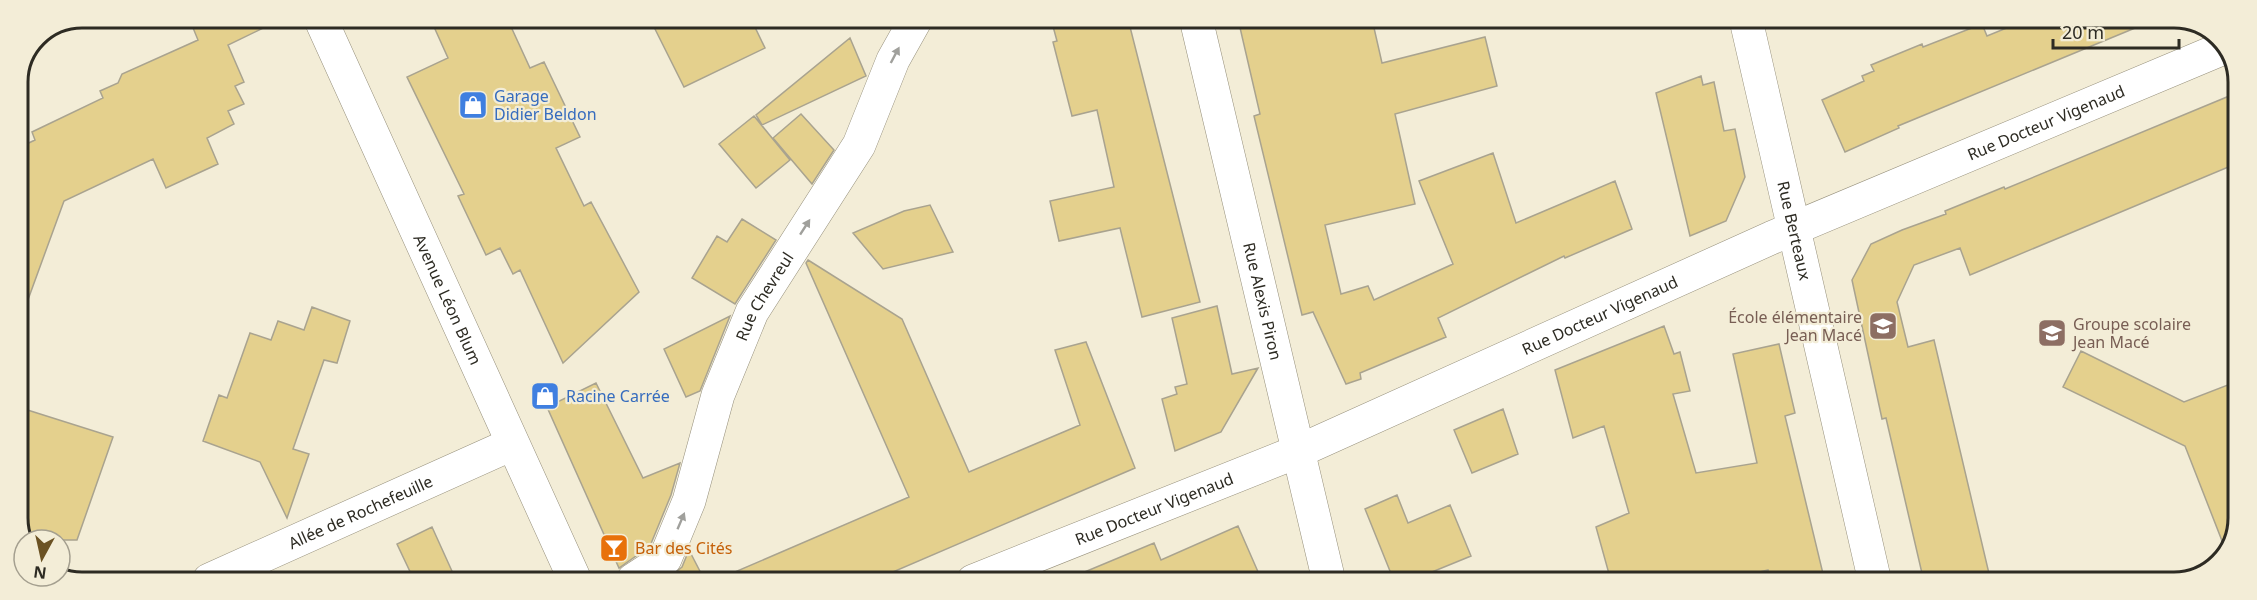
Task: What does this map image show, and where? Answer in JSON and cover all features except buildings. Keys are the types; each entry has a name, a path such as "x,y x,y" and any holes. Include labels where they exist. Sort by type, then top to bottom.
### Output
{"street":[{"name":"Avenue Léon Blum","path":"325,28 571,572"},
{"name":"Rue Chevreul","path":"645,572 665,559 689,501 718,395 752,312 859,145 892,60 911,28"},
{"name":"Rue Alexis Piron","path":"1198,28 1327,572"},
{"name":"Rue Berteaux","path":"1748,28 1873,572"},
{"name":"Rue Docteur Vigenaud","path":"996,572 1299,451 1794,228 2217,51"},
{"name":"Allée de Rochefeuille","path":"227,572 512,444"}],"place":[{"name":"Garage Didier Beldon","path":"473,105"},
{"name":"École élémentaire Jean Macé","path":"1883,326"},
{"name":"Groupe scolaire Jean Macé","path":"2052,333"},
{"name":"Racine Carrée","path":"545,396"},
{"name":"Bar des Cités","path":"614,548"}]}
